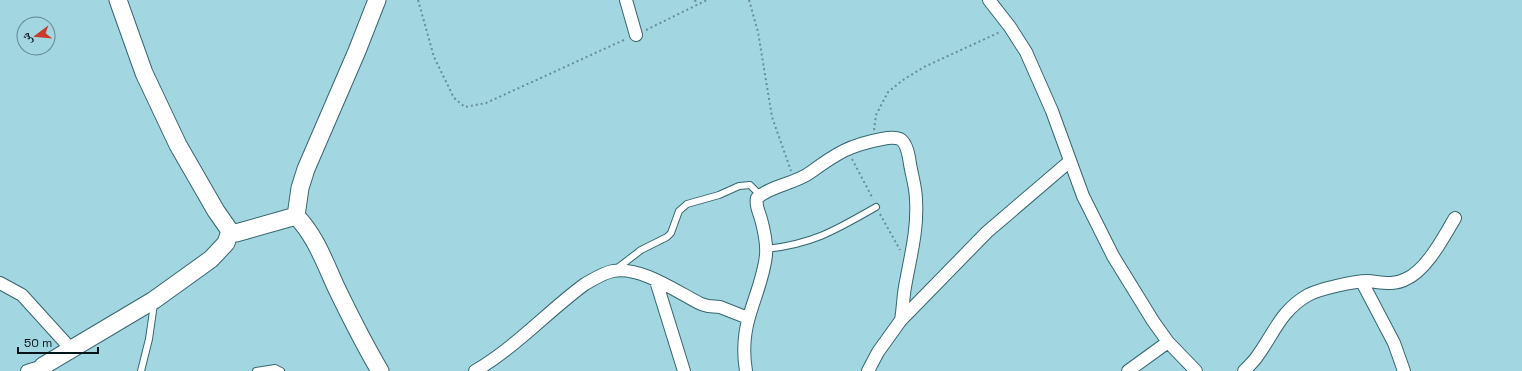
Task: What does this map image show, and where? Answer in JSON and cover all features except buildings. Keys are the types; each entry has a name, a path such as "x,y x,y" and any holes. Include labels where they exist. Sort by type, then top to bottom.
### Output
{"street":[{"path":"118,0 144,73 178,145 216,211 230,231 240,233 284,218 296,216"},
{"path":"296,216 300,188 306,169 358,50 377,0"},
{"path":"626,0 636,34"},
{"path":"989,0 1010,27 1026,52 1052,112 1092,216 1113,256 1152,321 1168,342 1196,371"},
{"path":"746,371 744,360 748,318 764,270 766,249 756,201 760,195 795,181 808,174 830,158 847,149 872,141 895,138 901,140 909,157 916,200 916,226 905,288 902,320"},
{"path":"868,371 878,352 902,320 987,232 1070,161"},
{"path":"296,216 302,222 315,243 359,336 380,371"},
{"path":"1244,371 1256,358 1281,318 1293,305 1310,294 1362,282 1392,284 1407,279 1425,263 1439,245 1455,218"},
{"path":"27,371 41,368 154,300 211,259 226,244 230,231"},
{"path":"475,371 492,361 512,346 585,284 598,276 613,271 639,273 701,304 720,307 748,318"},
{"path":"656,281 684,371"},
{"path":"1362,282 1394,343 1404,371"},
{"path":"0,284 22,295 71,349"},
{"path":"1128,371 1168,342"}],"lane":[{"path":"613,271 641,250 671,233 679,211 687,204 719,195 745,184 750,185 760,195"},
{"path":"766,249 789,246 816,239 837,230 876,207"},
{"path":"141,371 149,339 154,300"},
{"path":"256,371 275,368 281,371"}],"path":[{"path":"418,0 434,57 454,98 465,108 486,103 707,0"},
{"path":"695,0 697,5"},
{"path":"749,0 758,32 772,118 795,181"},
{"path":"872,141 876,115 888,92 902,80 924,66 1010,27"}]}
